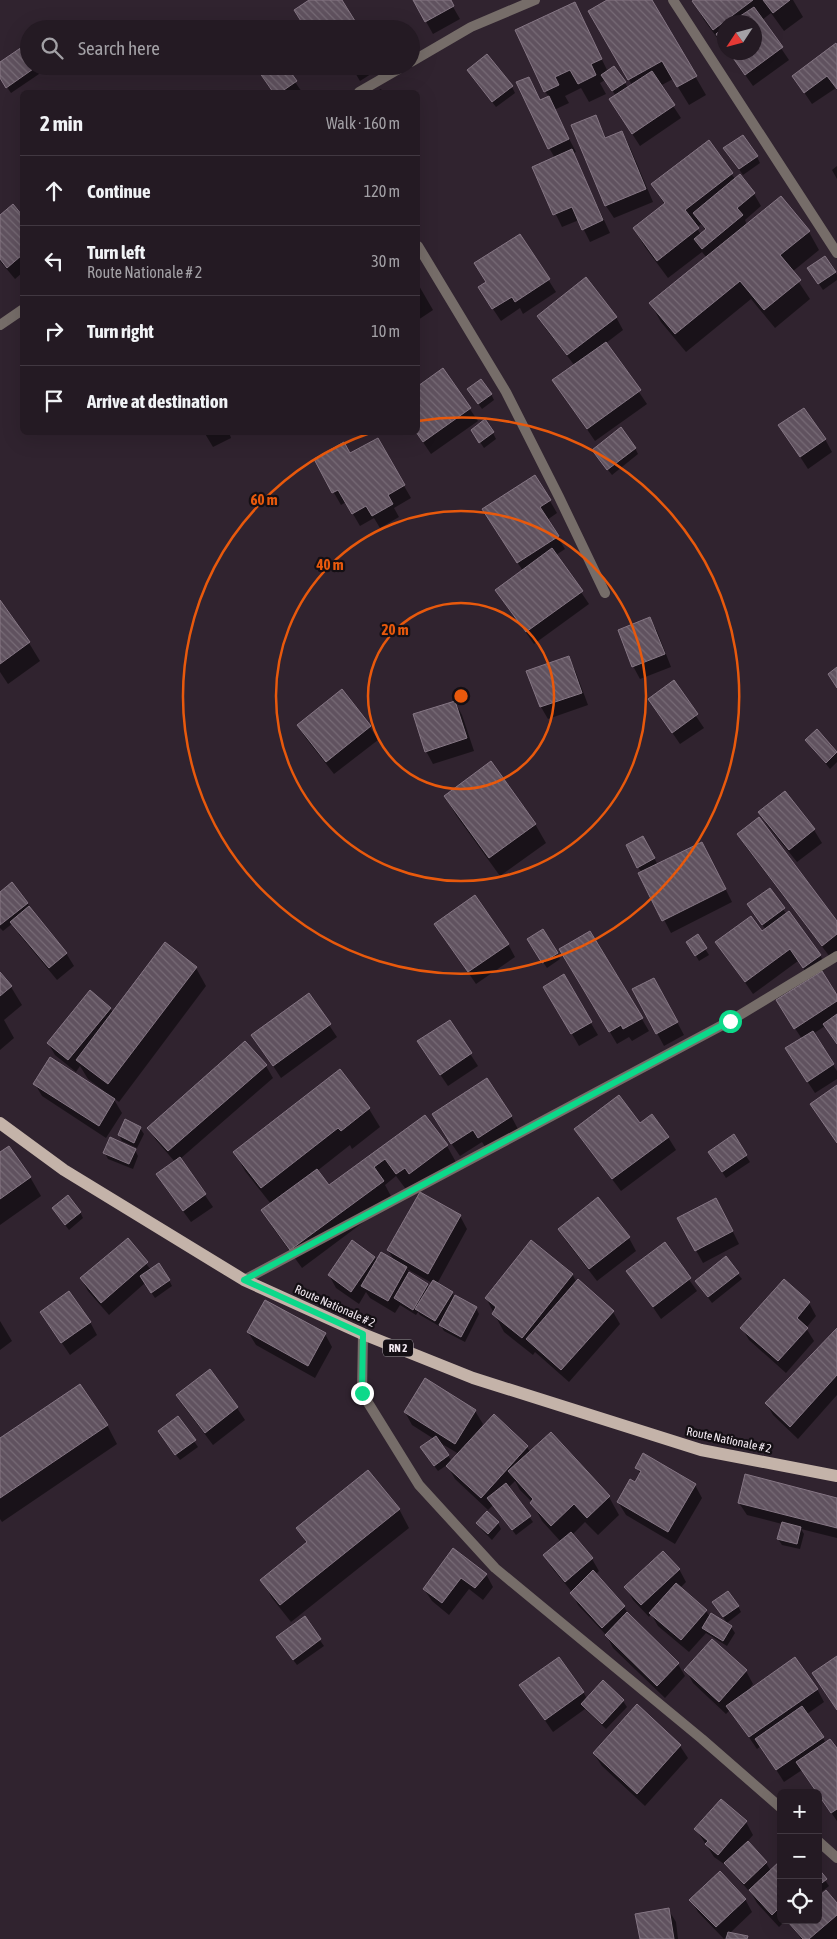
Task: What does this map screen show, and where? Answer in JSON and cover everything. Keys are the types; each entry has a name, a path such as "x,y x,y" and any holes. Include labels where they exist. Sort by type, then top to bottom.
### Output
{"main road":[{"name":"Route Nationale # 2","path":"0,1124 64,1170 244,1280 363,1334 473,1378 701,1450 837,1476"}],"street":[{"path":"420,57 472,27 535,0"},
{"path":"673,0 837,253"},
{"path":"362,90 388,75"},
{"path":"420,249 506,392 560,497 604,593"},
{"path":"0,325 20,311"},
{"path":"244,1280 730,1021 837,956"},
{"path":"363,1334 362,1393 419,1485 495,1568 702,1738 777,1804"},
{"path":"822,1845 837,1858"}],"building":[{"path":"309,0 342,0 354,20 300,20 294,10"},
{"path":"413,0 451,0 454,6 425,22"},
{"path":"607,0 652,0 697,76 677,87 662,61 628,80 588,11"},
{"path":"753,0 733,15 717,15 717,27 713,30 692,1"},
{"path":"763,0 790,0 773,13"},
{"path":"575,2 602,59 591,64 596,75 578,84 570,70 555,77 559,85 544,92 515,30"},
{"path":"754,7 760,15 742,15"},
{"path":"762,18 783,47 745,75 735,60 762,60"},
{"path":"836,43 837,89 827,76 804,93 792,76"},
{"path":"20,48 20,75 25,75 6,88 0,78 0,62"},
{"path":"487,54 513,86 492,102 467,70"},
{"path":"614,66 626,82 612,91 601,75"},
{"path":"652,71 675,105 632,134 609,99"},
{"path":"261,75 293,75 297,81 284,90 272,90"},
{"path":"529,77 540,100 549,96 569,139 548,149 516,82"},
{"path":"596,115 605,138 622,131 646,189 605,206 571,125"},
{"path":"743,135 758,156 739,169 723,148"},
{"path":"709,140 733,173 685,210 699,228 657,261 633,228 665,203 651,184"},
{"path":"572,149 603,220 582,230 572,207 553,215 532,167"},
{"path":"740,174 755,193 737,208 743,215 702,249 694,239 706,229 693,213"},
{"path":"781,196 810,231 780,255 801,280 764,310 740,281 675,334 649,303"},
{"path":"13,204 20,213 20,257 7,268 0,259 0,215"},
{"path":"520,234 550,279 515,302 512,297 492,309 478,287 486,282 474,263"},
{"path":"825,256 836,272 818,284 807,268"},
{"path":"586,277 617,317 567,355 537,316"},
{"path":"606,342 641,390 587,429 552,380"},
{"path":"443,368 471,408 423,442 418,435 420,435 420,385"},
{"path":"481,379 492,394 478,404 467,389"},
{"path":"804,408 826,439 800,457 778,425"},
{"path":"485,419 494,432 479,443 471,430"},
{"path":"621,427 636,448 607,470 592,450"},
{"path":"378,438 405,485 388,495 393,504 372,516 366,506 352,514 338,490 332,493 314,459 344,442 350,453"},
{"path":"535,475 551,500 540,507 559,536 517,563 482,509"},
{"path":"552,548 583,591 526,632 495,590"},
{"path":"0,600 30,642 0,664"},
{"path":"650,617 665,654 632,667 618,630"},
{"path":"569,656 582,693 540,707 526,671"},
{"path":"837,667 837,688 828,674"},
{"path":"674,680 698,714 672,733 648,699"},
{"path":"342,689 371,726 326,762 297,725"},
{"path":"455,701 467,738 425,752 413,714"},
{"path":"817,729 837,752 826,763 805,740"},
{"path":"491,761 536,824 489,858 444,796"},
{"path":"785,791 815,829 789,850 758,812"},
{"path":"759,817 837,921 837,934 822,946 737,834"},
{"path":"643,836 655,858 637,868 626,845"},
{"path":"702,842 726,889 662,921 638,873"},
{"path":"12,882 28,903 0,925 0,892"},
{"path":"770,888 785,908 762,925 747,904"},
{"path":"475,895 509,944 468,972 434,924"},
{"path":"29,906 67,953 49,968 10,922"},
{"path":"789,911 821,955 803,968 790,949 745,982 715,942 751,916 762,931"},
{"path":"543,929 558,953 542,963 527,939"},
{"path":"590,931 643,1018 623,1029 621,1025 609,1032 559,949"},
{"path":"698,934 707,948 695,956 686,942"},
{"path":"165,942 197,967 108,1084 76,1060"},
{"path":"822,971 837,995 837,1001 794,1029 776,1000"},
{"path":"0,972 12,986 0,996"},
{"path":"564,974 592,1022 571,1034 543,987"},
{"path":"654,978 678,1022 656,1034 632,989"},
{"path":"90,990 111,1008 68,1060 47,1043"},
{"path":"309,993 331,1024 273,1066 251,1035"},
{"path":"837,1014 837,1044 823,1024"},
{"path":"450,1020 472,1053 440,1075 417,1041"},
{"path":"813,1031 834,1064 807,1082 785,1048"},
{"path":"245,1041 267,1065 168,1151 147,1128"},
{"path":"50,1057 115,1099 99,1126 33,1084"},
{"path":"340,1069 370,1108 341,1131 338,1128 261,1188 233,1152"},
{"path":"487,1078 512,1116 478,1138 473,1130 451,1144 432,1114"},
{"path":"837,1085 837,1143 810,1104"},
{"path":"619,1095 640,1123 652,1114 669,1137 612,1179 574,1129"},
{"path":"425,1115 448,1145 409,1174 405,1168 396,1174 385,1159 374,1167 384,1181 290,1250 261,1210 317,1169 329,1185"},
{"path":"125,1119 141,1127 134,1143 118,1135"},
{"path":"734,1134 747,1155 722,1172 708,1152"},
{"path":"110,1137 136,1149 129,1164 103,1153"},
{"path":"9,1146 31,1177 0,1199 0,1152"},
{"path":"180,1157 206,1194 183,1211 156,1174"},
{"path":"420,1192 461,1215 428,1274 387,1250"},
{"path":"68,1195 81,1212 65,1225 52,1208"},
{"path":"598,1197 630,1237 589,1269 558,1229"},
{"path":"716,1198 733,1231 695,1251 677,1218"},
{"path":"128,1238 148,1262 101,1303 80,1278"},
{"path":"352,1240 375,1257 351,1292 328,1275"},
{"path":"531,1240 573,1274 522,1338 492,1314 496,1307 485,1298"},
{"path":"665,1242 691,1278 653,1307 626,1271"},
{"path":"381,1252 407,1267 388,1301 361,1286"},
{"path":"726,1256 739,1273 708,1297 695,1281"},
{"path":"159,1263 170,1280 151,1293 140,1276"},
{"path":"409,1272 428,1284 413,1310 394,1298"},
{"path":"578,1279 614,1311 561,1370 526,1339"},
{"path":"784,1279 810,1302 797,1318 808,1328 778,1361 740,1328"},
{"path":"433,1280 453,1292 435,1321 415,1309"},
{"path":"69,1291 91,1322 61,1343 40,1312"},
{"path":"455,1295 477,1307 461,1337 439,1325"},
{"path":"265,1300 326,1333 308,1366 247,1332"},
{"path":"837,1328 837,1375 790,1427 765,1403"},
{"path":"210,1369 238,1407 205,1433 176,1395"},
{"path":"425,1378 476,1410 455,1444 404,1412"},
{"path":"80,1384 108,1425 0,1498 0,1438"},
{"path":"494,1414 528,1446 481,1498 446,1466"},
{"path":"178,1416 196,1440 175,1455 158,1431"},
{"path":"551,1432 610,1496 587,1518 574,1504 551,1526 530,1503 533,1499 508,1471"},
{"path":"436,1436 449,1455 434,1466 420,1447"},
{"path":"643,1453 696,1484 668,1532 617,1502 630,1479 635,1482 641,1471 635,1468"},
{"path":"368,1470 400,1509 280,1605 260,1580 307,1542 296,1528"},
{"path":"745,1474 837,1498 837,1528 738,1503"},
{"path":"506,1483 531,1516 512,1530 487,1498"},
{"path":"487,1511 499,1522 488,1534 476,1523"},
{"path":"782,1522 801,1527 797,1544 777,1539"},
{"path":"571,1532 593,1558 565,1582 543,1555"},
{"path":"453,1548 487,1574 475,1588 461,1578 442,1603 423,1589"},
{"path":"663,1551 680,1569 641,1605 624,1587"},
{"path":"593,1570 625,1606 602,1628 570,1593"},
{"path":"676,1583 707,1610 681,1640 649,1613"},
{"path":"728,1591 739,1606 723,1617 712,1602"},
{"path":"627,1612 679,1663 657,1686 605,1635"},
{"path":"711,1613 732,1626 723,1641 702,1628"},
{"path":"305,1616 321,1639 293,1660 276,1637"},
{"path":"712,1639 747,1670 719,1702 684,1670"},
{"path":"837,1656 837,1710 812,1673"},
{"path":"559,1657 584,1692 545,1720 519,1685"},
{"path":"795,1657 818,1689 749,1737 726,1706"},
{"path":"603,1680 624,1700 602,1724 581,1704"},
{"path":"637,1704 681,1745 637,1794 593,1753"},
{"path":"802,1706 824,1737 776,1770 755,1739"},
{"path":"830,1739 837,1748 837,1809 831,1813 822,1800 822,1789 815,1789 796,1762"},
{"path":"721,1799 747,1821 718,1855 705,1844 708,1841 694,1829"},
{"path":"748,1841 767,1862 744,1884 724,1863"},
{"path":"777,1864 777,1910 772,1915 749,1890"},
{"path":"720,1871 746,1899 716,1927 689,1900"},
{"path":"822,1873 827,1879 822,1883"},
{"path":"826,1890 837,1903 837,1915 809,1939 803,1939 790,1924 822,1924 822,1894"},
{"path":"669,1908 674,1939 640,1939 635,1914"},
{"path":"728,1932 748,1936 747,1939 726,1939"}],"route":[{"path":"362,1393 363,1334 244,1280 730,1021"}]}
